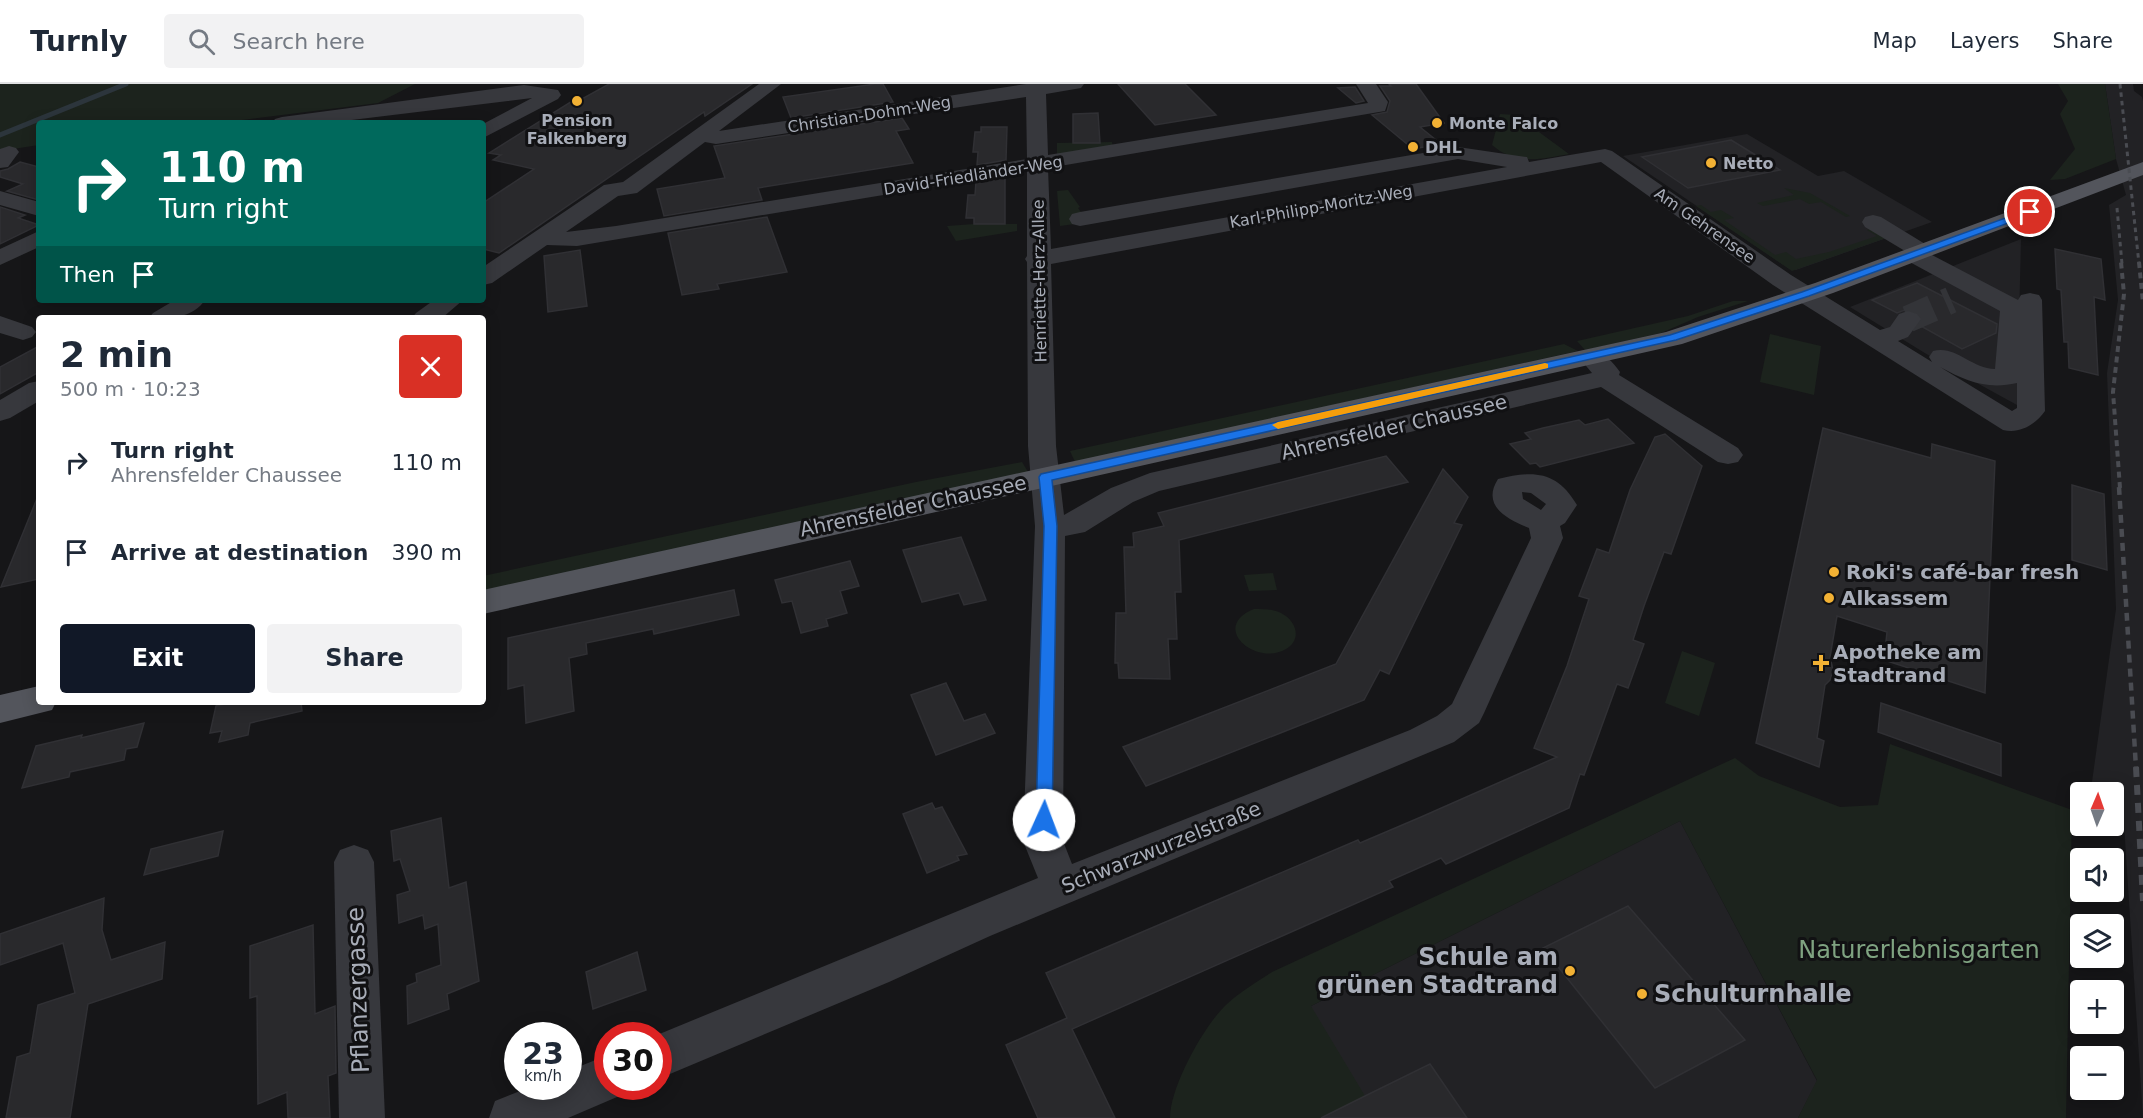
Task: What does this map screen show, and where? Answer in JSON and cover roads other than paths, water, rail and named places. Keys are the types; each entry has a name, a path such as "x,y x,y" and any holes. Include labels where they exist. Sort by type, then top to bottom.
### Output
{"main road":[{"name":"Ahrensfelder Chaussee","path":"486,601 1045,477 1597,367 1672,338 1806,294 2143,168"},
{"path":"0,709 36,701"}],"street":[{"path":"486,130 571,84"},
{"path":"486,276 612,190 629,188 771,84"},
{"name":"Christian-Dohm-Weg","path":"700,135 716,138 1036,87 1074,84"},
{"name":"David-Friedländer-Weg","path":"541,238 577,239 607,235 1378,107 1378,102 1366,84"},
{"name":"Henriette-Herz-Allee","path":"1036,87 1037,259 1042,446 1050,526 1043,841 1062,888"},
{"path":"299,120 524,91 551,94"},
{"path":"1080,219 1458,153 1507,159 1521,163 1528,168"},
{"name":"Karl-Philipp-Moritz-Weg","path":"1037,259 1605,155"},
{"name":"Am Gehrensee","path":"1605,155 1806,294"},
{"path":"0,198 36,208"},
{"path":"1674,204 1708,198"},
{"path":"1182,202 1204,228"},
{"path":"1806,294 1895,330 1976,376 2008,377 2013,308 1918,253 1873,222"},
{"path":"0,258 36,240"},
{"path":"1951,300 1978,289"},
{"path":"1895,330 2013,424 2031,411 2030,300"},
{"path":"167,315 188,303"},
{"path":"429,315 447,303"},
{"path":"1597,367 1728,455"},
{"name":"Ahrensfelder Chaussee","path":"1050,526 1074,525 1122,495 1150,483 1597,367"},
{"path":"0,412 36,391"},
{"name":"Schwarzwurzelstraße","path":"672,1051 1383,755 1429,739 1456,724 1466,713 1547,538 1543,522"},
{"name":"Pflanzergasse","path":"354,861 362,1118"},
{"path":"512,1118 594,1084"}],"waterway":[{"path":"37,120 126,84"},
{"path":"0,135 36,120"}],"tunnel":[{"path":"1908,319 1951,300"}],"railway":[{"path":"2120,84 2139,264"},
{"path":"2117,208 2122,264"},
{"path":"2120,488 2113,392 2124,294 2121,262"},
{"path":"2139,262 2143,303"},
{"path":"2119,487 2136,768"},
{"path":"2136,767 2143,901"}],"place":[{"name":"Pension Falkenberg","path":"577,101"},
{"name":"Monte Falco","path":"1437,123"},
{"name":"DHL","path":"1413,147"},
{"name":"Netto","path":"1711,163"},
{"name":"Roki's café-bar fresh","path":"1834,572"},
{"name":"Alkassem","path":"1829,598"},
{"name":"Apotheke am Stadtrand","path":"1821,663"},
{"name":"Schule am grünen Stadtrand","path":"1570,971"},
{"name":"Schulturnhalle","path":"1642,994"}],"park label":[{"name":"Naturerlebnisgarten","path":"1919,950"}]}
